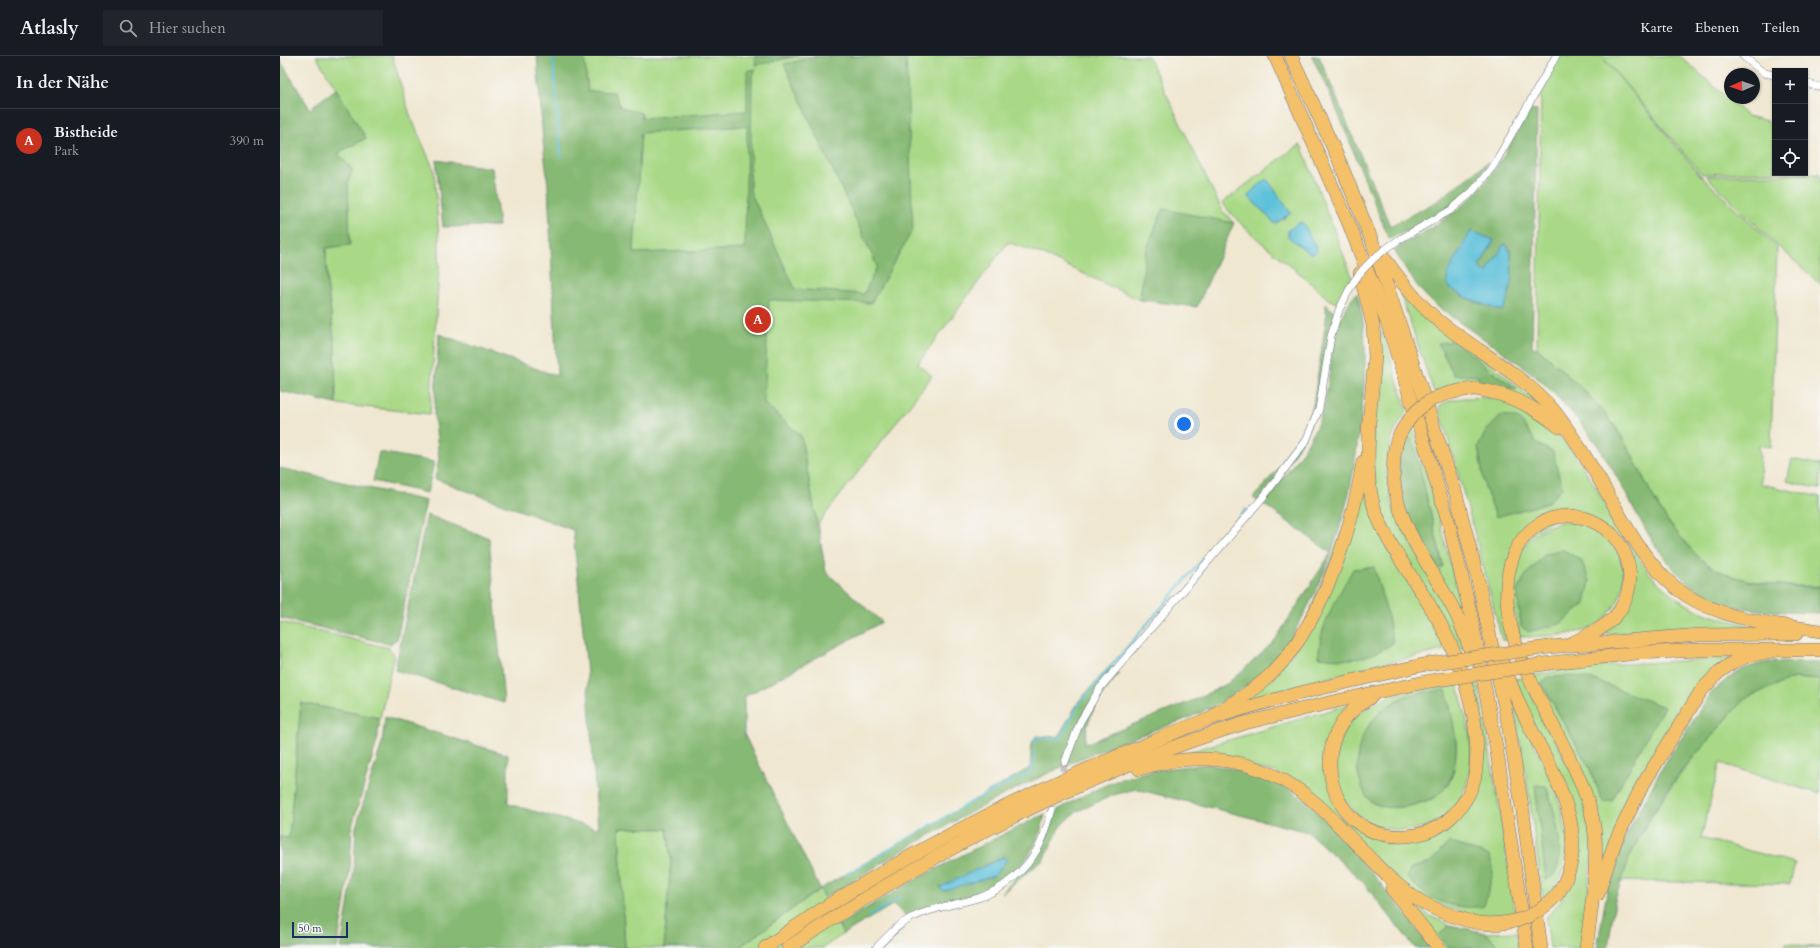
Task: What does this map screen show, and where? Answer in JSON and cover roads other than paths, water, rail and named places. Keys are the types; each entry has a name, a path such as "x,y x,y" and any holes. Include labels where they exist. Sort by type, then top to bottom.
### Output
{"highway":[{"path":"1275,56 1349,224 1387,322 1441,498 1470,611 1499,761 1527,948"},
{"path":"1291,56 1339,160 1372,241 1456,494 1489,628 1508,723 1523,812 1541,948"},
{"path":"1200,722 1250,692 1284,660 1298,642 1326,586 1350,523 1359,489 1369,426 1375,357 1373,325 1349,224"},
{"path":"1372,241 1424,308 1445,326 1525,382 1549,405 1574,440 1653,565 1667,581 1684,594 1708,607 1736,616 1767,623 1820,632"},
{"path":"1485,688 1455,611 1417,547 1400,512 1392,480 1393,455 1397,440 1411,415 1426,403 1455,391 1475,389 1496,392 1530,405 1546,416 1574,440"},
{"path":"1369,426 1370,490 1375,510 1397,553 1441,625 1459,667 1473,719 1476,749 1475,776 1468,796 1457,811 1442,825 1424,833 1406,836 1391,836 1380,833 1363,825 1351,817 1342,805 1333,788 1330,770 1330,755 1341,723 1350,712 1376,692"},
{"path":"1570,644 1599,629 1617,614 1628,589 1629,570 1627,559 1619,542 1603,527 1583,518 1562,517 1542,522 1524,537 1511,561 1507,595 1511,625 1530,681 1585,788 1593,818 1595,846 1594,879 1586,948"},
{"path":"1069,790 1170,761 1197,758 1244,763 1286,782 1304,794 1322,809 1360,850 1401,889 1420,902 1457,918 1478,923 1495,925 1518,921 1540,910 1556,896 1562,887 1570,870 1573,852 1572,834 1566,805 1556,777 1518,703 1489,628"},
{"path":"765,948 866,882 978,819 1059,781 1200,722 1334,684 1427,664 1549,646 1700,635 1820,632"},
{"path":"788,948 878,890 990,828 1069,790 1144,759 1246,723 1376,692 1430,681 1551,663 1637,653 1700,650 1820,650"},
{"path":"1589,926 1615,842 1642,786 1701,691 1719,672 1732,663 1746,657 1777,650"},
{"path":"1360,850 1439,948"}],"street":[{"path":"1065,762 1080,722 1100,688 1264,496 1306,441 1319,410 1331,336 1339,310 1349,290 1364,268 1378,253 1451,210 1472,192 1494,165 1556,56"},
{"path":"1743,56 1764,72 1772,74"},
{"path":"1808,84 1820,87"},
{"path":"876,948 897,927 910,918 931,909 978,898 994,891 1012,879 1026,865 1039,847 1052,810"}],"water":[{"path":"1267,179 1291,213 1275,224 1248,196 1254,189"},
{"path":"1301,222 1304,224 1317,250 1315,253 1311,254 1288,237 1288,230"},
{"path":"1471,231 1494,240 1479,267 1486,273 1505,243 1508,249 1511,257 1512,276 1509,295 1503,310 1498,310 1465,297 1448,287 1447,274"},
{"path":"1003,857 1007,860 994,876 943,891 940,887"}],"waterway":[{"path":"553,56 561,157"},
{"path":"1035,743 1036,738 1039,737 1060,739 1081,701 1246,509"},
{"path":"845,875 971,802 1029,773 1033,767 1034,751"},
{"path":"869,916 901,897"}],"tunnel":[{"path":"1060,781 1065,762"}],"place":[{"name":"Bistheide","path":"758,320"}]}
